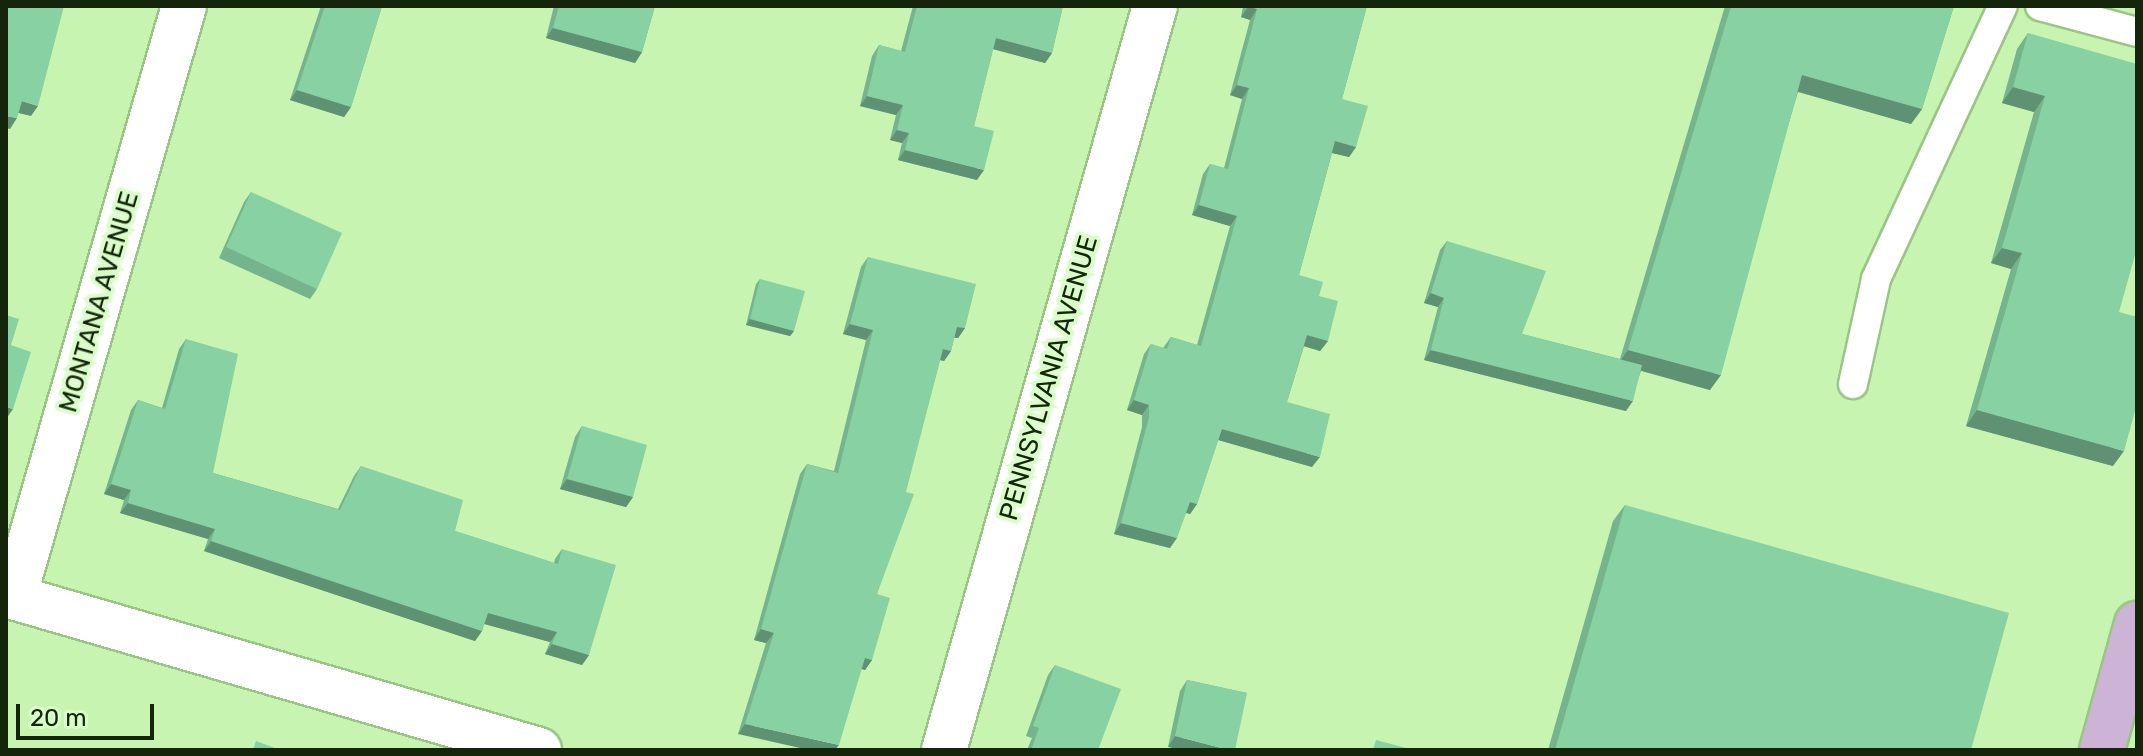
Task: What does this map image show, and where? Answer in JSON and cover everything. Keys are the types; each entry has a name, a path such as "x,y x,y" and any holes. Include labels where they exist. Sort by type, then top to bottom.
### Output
{"main road":[{"path":"2102,750 2137,624"}],"street":[{"name":"MONTANA AVENUE","path":"10,596 184,6"},
{"name":"PENNSYLVANIA AVENUE","path":"944,750 1155,6"},
{"path":"10,596 539,750"}],"lane":[{"path":"1853,384 1876,279 2003,6"},
{"path":"2040,6 2127,21"}],"building":[{"path":"6,6 64,6 38,106 22,101 17,118 6,116"},
{"path":"325,6 382,6 351,107 297,90"},
{"path":"559,6 655,6 642,52 553,28"},
{"path":"917,6 1063,6 1052,53 996,38 974,126 994,131 984,170 905,150 909,133 897,130 903,105 867,96 879,45 905,52"},
{"path":"1248,6 1367,6 1342,99 1368,106 1356,147 1335,141 1299,275 1323,282 1319,296 1338,301 1328,341 1307,335 1287,402 1330,414 1320,457 1222,429 1197,504 1190,502 1177,538 1121,523 1149,417 1149,405 1134,400 1151,344 1167,349 1171,337 1201,346 1237,216 1199,205 1210,164 1228,169 1249,88 1237,85 1257,9"},
{"path":"1731,6 1954,6 1922,109 1802,75 1721,375 1628,350"},
{"path":"2028,33 2137,64 2137,248 2119,312 2137,317 2137,404 2124,451 1977,410 2022,253 2002,248 2045,96 2013,87"},
{"path":"251,192 342,233 317,289 226,247"},
{"path":"1447,241 1546,271 1522,334 1642,365 1633,401 1431,350 1444,298 1431,293"},
{"path":"868,257 976,284 965,328 957,327 951,351 943,349 906,492 914,494 877,594 890,598 872,660 865,658 839,745 745,724 774,633 761,629 807,464 838,473 873,330 850,324"},
{"path":"760,279 805,291 794,331 750,319"},
{"path":"6,315 19,319 11,345 31,352 13,409 6,407"},
{"path":"186,339 238,354 213,473 340,510 361,466 463,500 455,531 558,564 562,549 616,565 589,655 552,644 557,632 488,613 482,631 211,541 215,529 128,503 131,490 111,484 138,400 165,409"},
{"path":"582,426 647,445 633,497 567,479"},
{"path":"1625,505 2009,613 1971,750 1555,750"},
{"path":"1055,665 1121,689 1098,750 1031,750 1039,728 1033,726"},
{"path":"1187,680 1247,693 1235,750 1175,736"},
{"path":"1376,740 1410,749 1410,750 1373,750"},
{"path":"256,741 280,750 253,750"}]}
